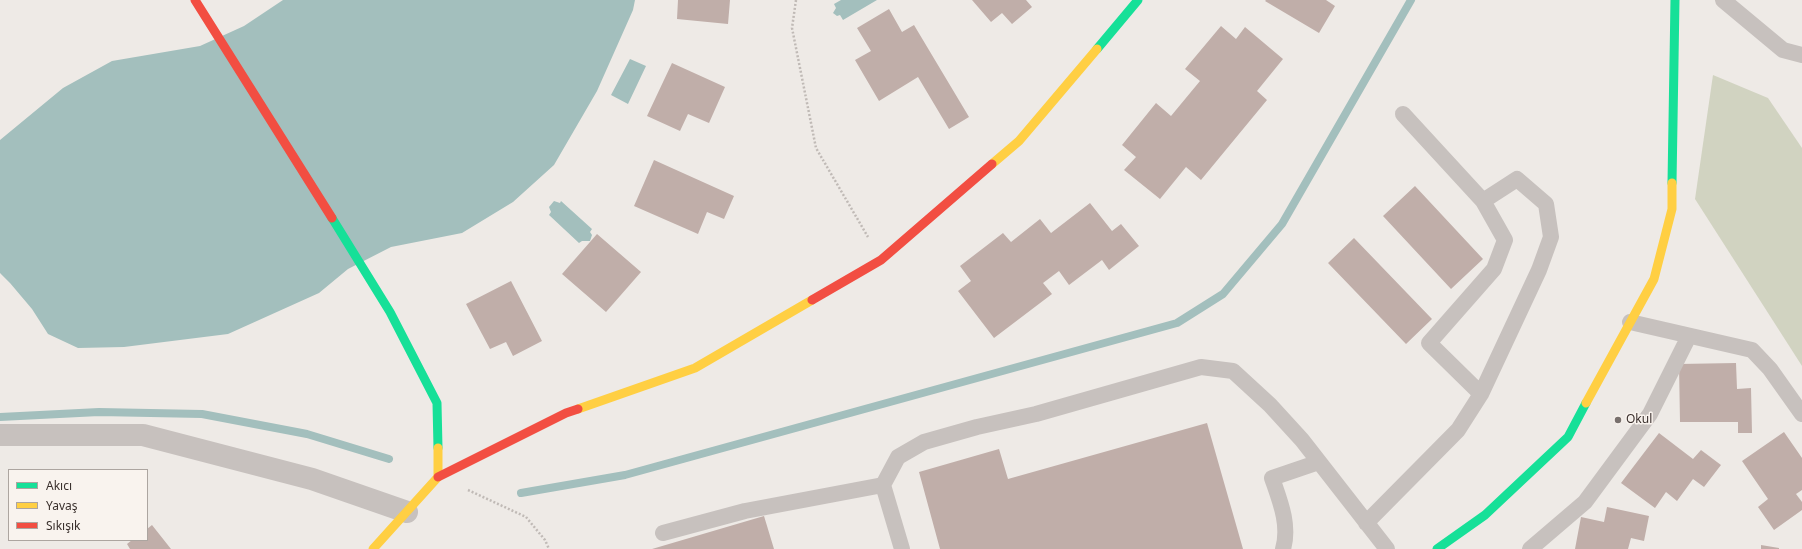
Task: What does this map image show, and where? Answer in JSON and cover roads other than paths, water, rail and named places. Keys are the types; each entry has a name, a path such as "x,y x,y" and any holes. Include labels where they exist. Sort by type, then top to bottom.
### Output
{"street":[{"path":"196,0 202,12 390,312 437,403 438,477"},
{"path":"373,549 438,477 566,413 695,368 881,260 1019,141 1138,0"},
{"path":"1437,549 1485,515 1568,437 1654,279 1672,209 1675,0"},
{"path":"0,435 143,435 312,479 407,512"}],"lane":[{"path":"1723,0 1782,50 1802,55"},
{"path":"1403,114 1483,201 1505,240 1494,268 1428,343 1481,394"},
{"path":"1366,523 1458,430 1481,394 1539,270 1551,237 1546,204 1517,179 1483,201"},
{"path":"1630,322 1752,350 1770,369 1802,414"},
{"path":"1530,549 1585,502 1650,414 1689,336"},
{"path":"902,549 883,485 898,458 924,442 977,427 1036,414 1201,367 1233,371 1270,405 1302,440 1387,549"},
{"path":"1283,549 1286,538 1283,511 1272,478 1319,462"},
{"path":"663,533 745,511 883,485"}],"water":[{"path":"283,0 635,0 633,10 597,91 554,165 513,202 462,233 391,247 348,269 319,293 228,334 124,347 78,348 48,334 32,309 0,273 0,140 63,88 112,61 200,46 244,26"},
{"path":"841,0 877,0 843,20 840,15 837,16 833,13 836,8 834,4"},
{"path":"630,59 646,66 628,104 611,95"},
{"path":"554,201 560,203 561,201 592,229 590,232 592,235 590,241 582,241 579,243 549,215 551,212 549,207"}],"waterway":[{"path":"521,493 625,475 1177,323 1223,294 1282,224 1411,0"},
{"path":"0,417 99,412 202,414 307,434 389,459"}],"place":[{"name":"Okul","path":"1618,420"}]}
